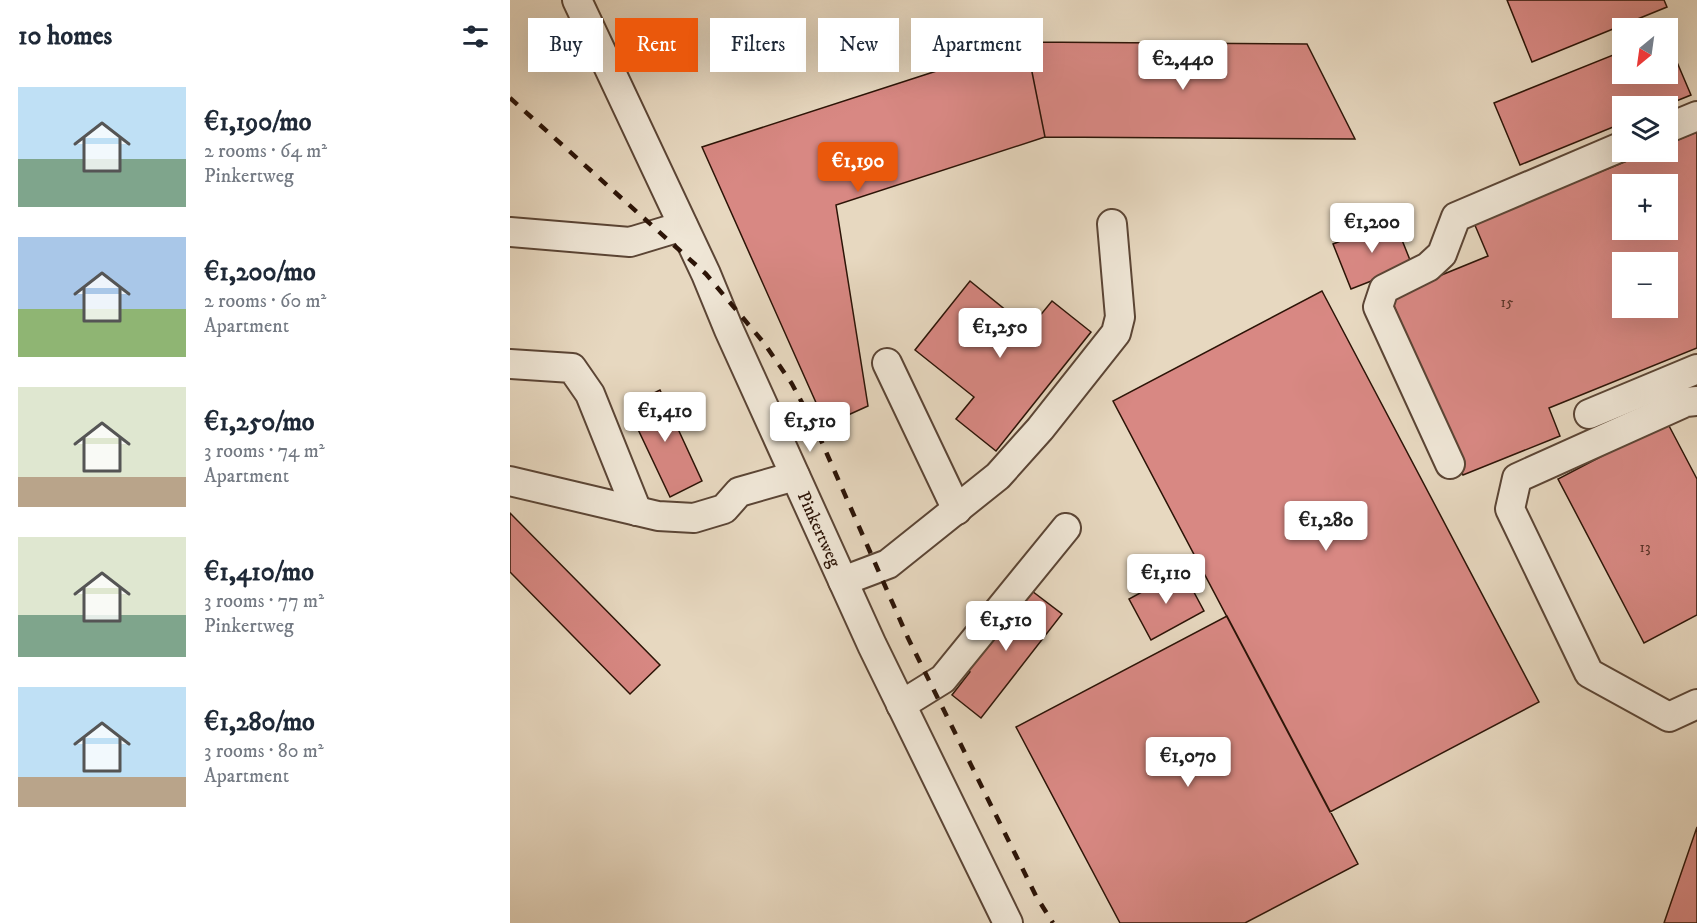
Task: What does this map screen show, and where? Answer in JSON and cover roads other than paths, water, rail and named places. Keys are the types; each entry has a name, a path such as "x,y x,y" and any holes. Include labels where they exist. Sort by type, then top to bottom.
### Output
{"street":[{"name":"Pinkertweg","path":"577,0 684,226 843,581 1008,923"},
{"path":"1678,124 1697,116"},
{"path":"1450,464 1378,307 1380,296 1384,289 1428,267 1442,254 1456,217 1612,151"},
{"path":"843,581 888,564 957,510 1005,468 1040,429 1116,333 1120,317 1112,224"},
{"path":"510,232 630,242 684,226"},
{"path":"888,363 957,510"},
{"path":"510,364 572,368 590,394 637,511"},
{"path":"1589,414 1697,369"},
{"path":"1697,401 1686,402 1517,478 1510,509 1588,673 1669,717 1697,704"},
{"path":"510,481 675,519 694,518 724,509 739,492 795,476"},
{"path":"901,705 943,679 1066,528"}],"railway":[{"path":"510,98 706,274 764,343 792,384 816,429 908,638 1036,896 1053,923"}]}
